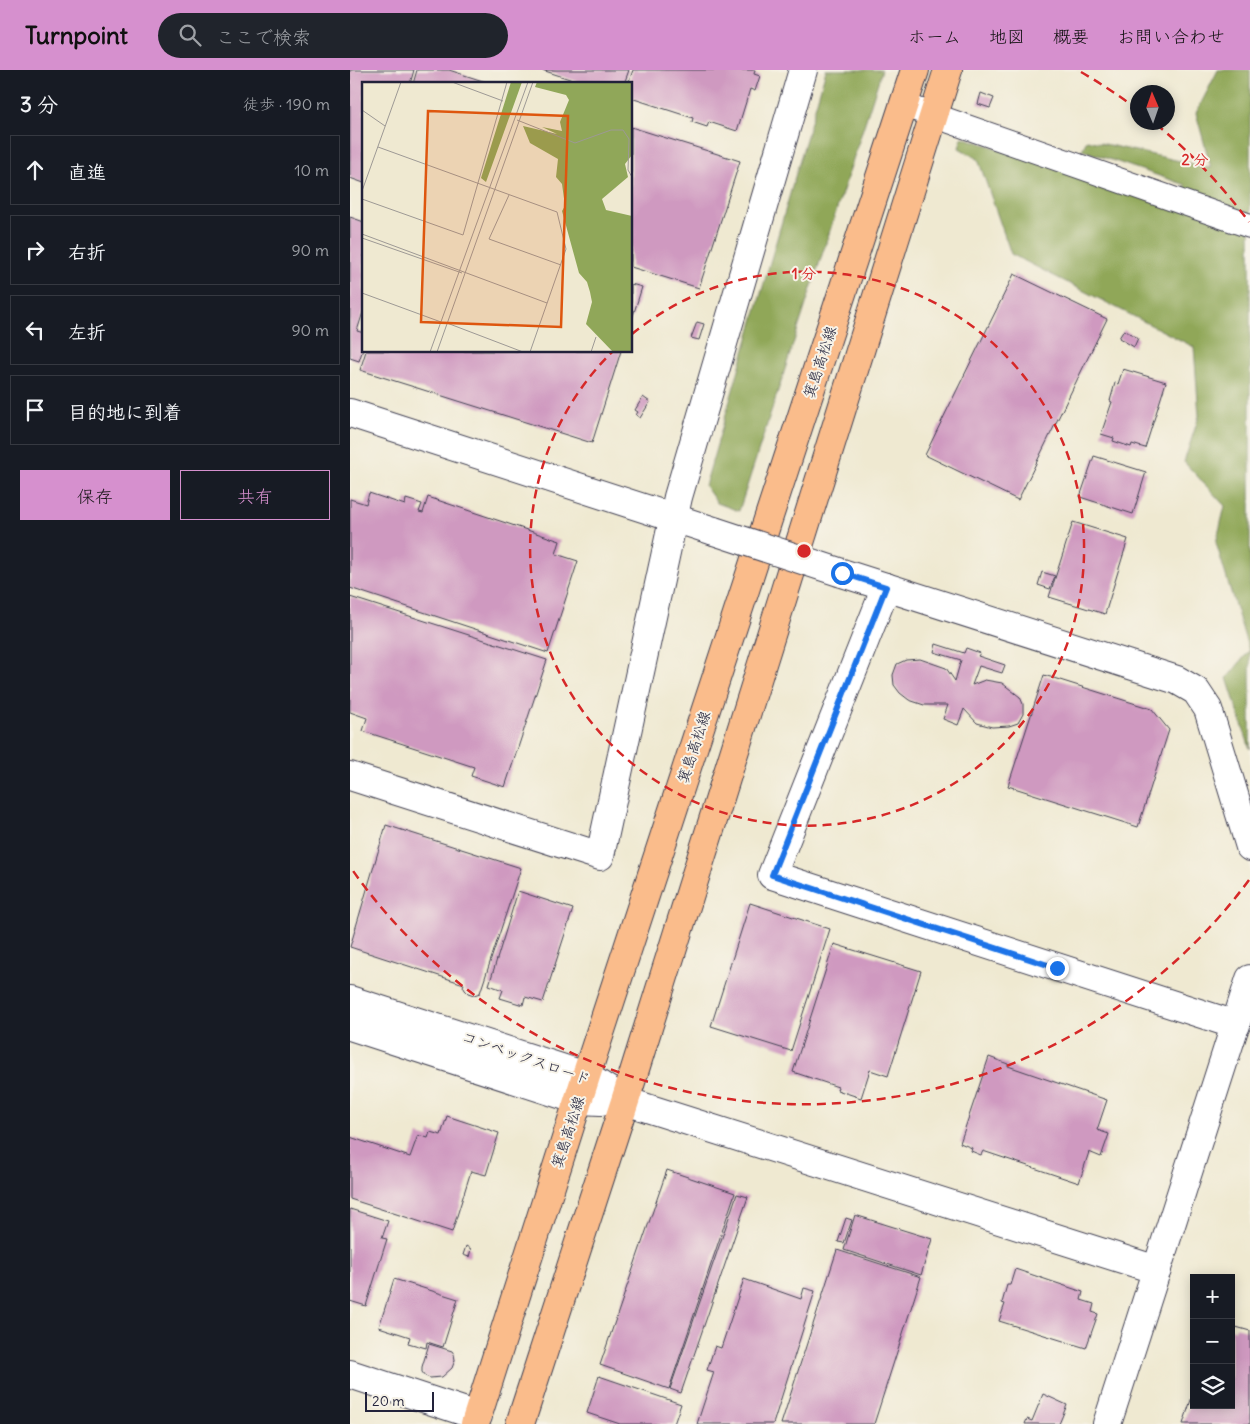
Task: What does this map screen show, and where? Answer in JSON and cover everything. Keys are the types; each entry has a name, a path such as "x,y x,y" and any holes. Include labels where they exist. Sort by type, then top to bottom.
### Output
{"main road":[{"name":"箕島高松線","path":"476,1420 582,1088 915,70"},
{"path":"520,1424 625,1101 948,70"}],"street":[{"path":"350,776 600,856 673,517 803,70"},
{"path":"904,104 1250,226"},
{"path":"350,413 1177,680 1196,691 1208,709 1250,847"},
{"path":"886,587 772,875 1236,1025"},
{"path":"1107,1424 1250,979"},
{"name":"コンベックスロード","path":"350,1000 582,1088"},
{"name":"コンベックスロード","path":"350,1026 625,1101 1157,1270"},
{"path":"350,1374 476,1420"}],"green space":[{"path":"826,70 882,70 739,511 717,503 705,486"},
{"path":"1218,70 1250,70 1250,749 1227,678 1249,651 1216,543 1225,506 1184,462 1199,416 1194,347 1011,254 978,159 959,148 962,137 1168,203 1186,185 1082,150 1087,140 1211,168 1196,113"}],"building":[{"path":"350,70 414,70 411,82 362,82 362,182 350,178"},
{"path":"417,70 449,70 486,82 414,82"},
{"path":"542,70 629,70 625,82 579,82"},
{"path":"633,70 755,70 754,74 760,76 755,91 750,89 737,131 709,122 707,127 692,122 693,118 632,98 632,82 629,82"},
{"path":"981,93 994,98 990,108 978,104"},
{"path":"632,127 740,161 699,288 632,267"},
{"path":"350,217 362,221 362,315 357,331 362,332 362,352 359,361 350,358"},
{"path":"1014,274 1107,319 1018,500 925,455"},
{"path":"632,284 642,287 632,319"},
{"path":"697,322 704,324 699,340 691,338"},
{"path":"1124,330 1138,338 1134,347 1119,338"},
{"path":"366,352 621,352 592,443 360,370"},
{"path":"1123,369 1166,382 1145,448 1132,444 1131,447 1113,441 1114,438 1101,434 1112,402 1110,401 1115,383 1118,384"},
{"path":"643,397 650,402 640,418 636,415 638,412 635,410"},
{"path":"1094,456 1146,472 1133,514 1080,497"},
{"path":"369,493 405,505 406,499 422,504 419,512 423,513 428,497 560,541 556,554 578,561 548,653 350,588 350,499 366,504"},
{"path":"1073,522 1128,539 1105,614 1049,597"},
{"path":"1042,572 1055,576 1050,589 1038,585"},
{"path":"350,597 547,660 505,787 471,776 474,767 363,731 367,718 350,712"},
{"path":"936,644 964,653 966,648 980,653 978,656 1005,665 1002,673 979,666 972,685 985,680 1002,683 1020,697 1023,704 1023,714 1018,723 1009,726 992,727 977,723 964,709 958,725 943,719 948,705 924,705 909,700 900,693 894,685 893,675 897,664 906,660 920,659 946,668 955,681 961,660 934,652"},
{"path":"1044,675 1152,709 1169,730 1138,827 1008,786"},
{"path":"386,825 521,868 480,993 474,995 468,993 463,986 464,984 350,947"},
{"path":"518,891 573,909 543,1002 525,997 523,1005 500,998 503,990 489,985"},
{"path":"750,903 830,929 791,1051 711,1026"},
{"path":"834,944 921,971 888,1076 870,1070 861,1098 837,1090 838,1087 793,1072"},
{"path":"989,1057 1008,1064 1008,1066 1107,1100 1097,1130 1109,1134 1101,1157 1089,1152 1079,1183 983,1151 981,1155 971,1151 972,1148 960,1143"},
{"path":"447,1116 499,1133 486,1175 471,1171 452,1232 350,1199 350,1137 410,1157 418,1135 428,1138 430,1132 441,1135"},
{"path":"667,1170 735,1193 669,1389 600,1365"},
{"path":"737,1194 748,1197 681,1393 670,1389"},
{"path":"350,1209 388,1221 382,1238 387,1239 366,1306 350,1301"},
{"path":"855,1215 932,1239 921,1275 844,1250"},
{"path":"846,1218 852,1220 844,1243 838,1242"},
{"path":"466,1246 471,1249 469,1257 463,1255"},
{"path":"837,1250 921,1277 874,1424 781,1424"},
{"path":"1015,1269 1083,1292 1081,1300 1094,1304 1092,1312 1098,1314 1086,1348 999,1321 1005,1304 1002,1303 1007,1285 1010,1285"},
{"path":"394,1279 458,1299 443,1347 427,1342 426,1348 408,1343 410,1337 379,1327"},
{"path":"744,1279 801,1299 804,1288 815,1291 773,1424 697,1424 714,1372 707,1370 715,1346 721,1348"},
{"path":"1236,1327 1250,1331 1250,1424 1183,1424 1190,1403 1190,1409 1235,1409"},
{"path":"429,1344 452,1351 454,1354 455,1360 452,1368 442,1377 430,1378 422,1372"},
{"path":"599,1376 681,1404 674,1424 620,1424 587,1413"},
{"path":"1043,1394 1067,1405 1059,1424 1025,1424 1027,1419 1032,1421"}],"route":[{"path":"842,573 886,587 772,875 1057,968"}]}
